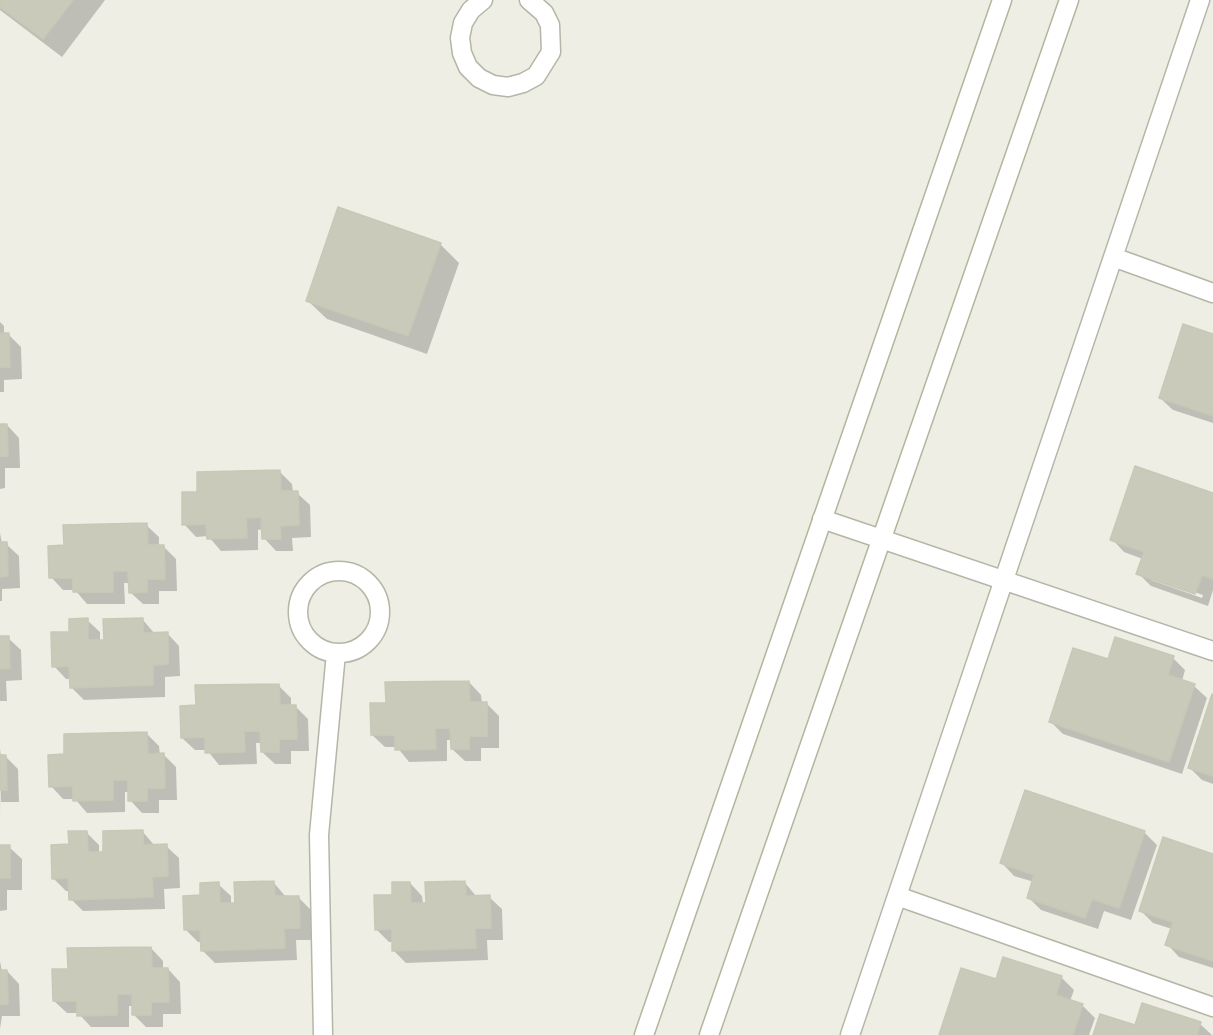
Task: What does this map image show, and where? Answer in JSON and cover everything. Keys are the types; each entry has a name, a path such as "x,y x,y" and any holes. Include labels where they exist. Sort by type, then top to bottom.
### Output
{"street":[{"path":"483,0 471,10 463,23 460,38 462,53 468,67 480,78 493,85 508,87 524,83 536,76 546,64 551,52 550,25 533,1"},
{"path":"644,1035 1002,0"},
{"path":"709,1035 1069,0"},
{"path":"850,1035 1200,0"},
{"path":"1113,257 1213,292"},
{"path":"822,519 1213,651"},
{"path":"339,571 353,573 366,580 375,591 380,604 380,618 376,630 360,648 336,653 314,644 305,635 298,612 303,594 315,578 339,571"},
{"path":"323,1035 319,835 336,653"},
{"path":"897,896 1213,1007"}],"building":[{"path":"0,0 73,0 43,39 0,7"},
{"path":"338,207 441,243 408,336 306,301"},
{"path":"1183,324 1213,334 1213,416 1159,398"},
{"path":"0,333 9,333 10,367 0,367"},
{"path":"0,424 7,424 8,456 0,456"},
{"path":"1135,466 1213,493 1213,579 1202,575 1195,594 1136,574 1144,552 1110,540"},
{"path":"280,470 281,491 298,491 299,525 280,526 281,539 262,539 261,517 246,518 247,538 207,539 206,524 182,525 182,492 197,492 197,472"},
{"path":"147,523 148,545 164,545 165,579 147,579 147,592 129,593 128,571 113,571 113,592 73,592 73,578 49,578 48,546 64,545 63,525"},
{"path":"0,542 7,542 8,576 0,577"},
{"path":"88,618 88,640 104,640 103,619 143,618 143,633 168,632 168,664 153,665 153,685 70,688 69,666 52,667 51,632 69,632 69,619"},
{"path":"0,636 9,636 10,668 0,669"},
{"path":"1115,637 1174,656 1168,675 1195,684 1169,762 1049,722 1073,648 1108,659"},
{"path":"469,681 470,702 487,702 487,736 469,736 469,749 451,749 450,728 435,728 436,749 395,750 395,735 371,735 370,703 386,703 385,682"},
{"path":"279,684 280,705 296,705 297,739 279,739 279,752 261,752 260,731 244,731 245,752 205,753 205,737 181,738 180,706 196,705 195,685"},
{"path":"1213,695 1213,776 1188,768"},
{"path":"147,732 148,754 164,753 165,788 147,788 147,801 128,801 128,780 113,780 113,800 73,801 73,786 49,787 48,755 64,754 64,734"},
{"path":"0,755 6,755 7,790 0,790"},
{"path":"1025,790 1145,831 1119,908 1092,899 1085,918 1027,898 1034,875 1000,863"},
{"path":"143,830 143,845 167,844 168,876 152,877 153,897 69,900 68,878 52,879 51,845 69,844 68,831 87,831 88,852 103,852 103,831"},
{"path":"1163,837 1213,854 1213,961 1165,945 1173,922 1139,911"},
{"path":"0,845 10,845 10,878 0,878"},
{"path":"274,881 275,896 299,896 300,928 284,928 285,948 201,951 200,930 184,930 183,896 200,895 200,883 219,882 220,903 235,903 234,882"},
{"path":"465,881 466,896 490,895 491,928 475,928 476,948 392,951 392,929 375,930 374,895 392,895 392,882 410,882 411,903 426,903 425,882"},
{"path":"151,947 152,968 168,968 169,1002 151,1002 151,1015 132,1015 132,994 117,994 117,1015 77,1016 77,1001 53,1001 52,969 68,969 67,948"},
{"path":"1003,957 1062,976 1056,995 1083,1004 1073,1035 939,1035 961,968 996,979"},
{"path":"0,970 7,970 8,1004 0,1004"},
{"path":"1142,1003 1201,1022 1197,1035 1093,1035 1100,1014 1135,1025"}]}
